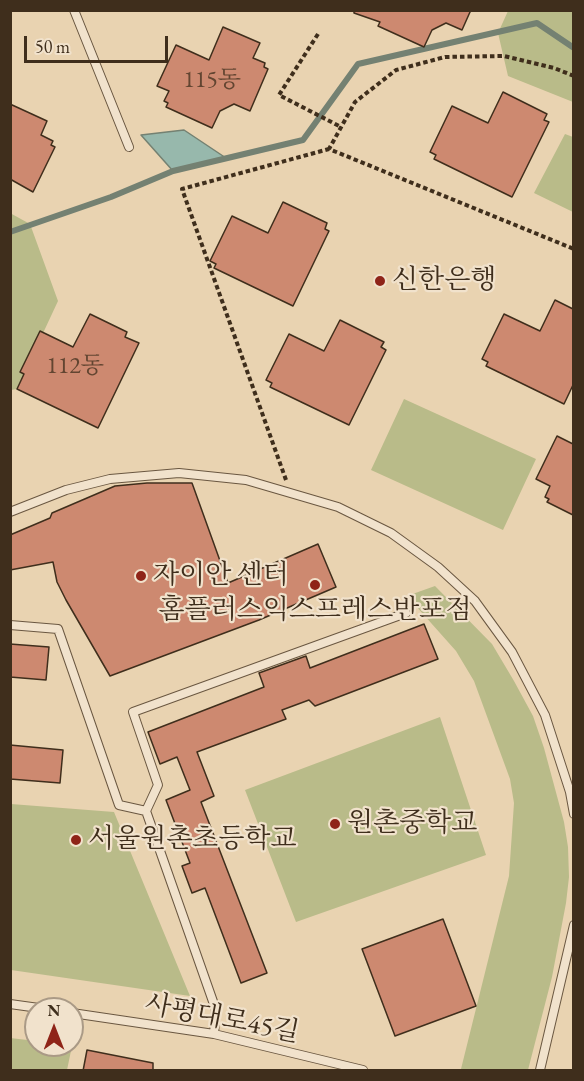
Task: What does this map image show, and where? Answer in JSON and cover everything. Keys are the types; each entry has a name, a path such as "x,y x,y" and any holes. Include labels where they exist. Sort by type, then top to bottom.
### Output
{"lane":[{"path":"74,10 129,147"},
{"path":"10,512 66,490 110,479 179,473 246,480 338,507 391,533 438,567 475,601 513,652 545,715 567,782 573,813"},
{"path":"214,1034 216,1010 146,811 158,785 133,712 406,613"},
{"path":"10,625 58,629 119,805 146,811"},
{"path":"540,1071 573,925"},
{"name":"사평대로45길","path":"84,1015 214,1034 363,1071"}],"path":[{"path":"318,34 279,95 341,127"},
{"path":"329,149 355,102 396,70 445,57 504,56 554,68 573,76"},
{"path":"291,493 182,189 329,149 573,249"}],"green space":[{"path":"508,11 573,11 573,102 508,76 498,33"},
{"path":"565,134 573,137 573,212 534,193"},
{"path":"10,213 30,224 58,301 17,389 11,390"},
{"path":"404,399 536,459 503,530 371,470"},
{"path":"435,586 492,644 514,681 533,716 564,822 569,877 566,903 552,977 528,1070 461,1069 509,876 514,803 510,779 474,681 456,651 407,596"},
{"path":"440,717 486,855 296,922 245,790"},
{"path":"11,804 114,812 190,996 11,970"},
{"path":"10,1038 24,1040 24,1057 70,1057 67,1070 11,1070"}],"water":[{"path":"184,130 226,158 173,171 141,135"}],"building":[{"path":"354,10 473,10 462,30 446,23 432,30 424,47 378,26 380,22 354,13"},
{"path":"223,27 260,43 253,58 265,63 264,67 268,69 250,111 234,104 220,111 212,128 166,107 168,103 164,101 169,91 157,86 176,45 209,60"},
{"path":"503,92 547,114 544,120 549,122 512,197 434,159 436,155 430,152 452,106 488,123"},
{"path":"10,104 47,121 41,135 53,141 51,145 55,147 33,192 10,179"},
{"path":"283,202 327,223 325,229 329,231 293,306 214,268 216,264 210,261 232,216 268,233"},
{"path":"555,300 573,309 573,385 564,404 486,366 488,362 482,359 504,314 540,331"},
{"path":"90,314 127,332 125,337 139,343 98,428 17,389 24,374 20,372 40,331 73,347"},
{"path":"340,320 384,342 381,347 386,350 349,425 270,387 272,383 266,380 289,334 324,351"},
{"path":"557,436 573,444 573,515 547,502 549,499 545,497 550,486 536,479"},
{"name":"자이안 센터","path":"192,483 228,583 318,544 336,587 259,620 110,676 57,582 53,562 10,570 10,535 50,518 52,513 115,486"},
{"path":"424,624 438,659 315,706 309,700 282,710 286,719 197,752 214,796 201,802 267,973 241,983 205,888 192,893 182,866 190,863 166,800 190,790 177,757 160,764 148,732 264,687 259,673 306,656 310,668"},
{"path":"10,644 49,647 46,680 10,677"},
{"path":"10,745 63,750 60,783 10,779"},
{"path":"443,919 476,1006 395,1036 362,949"},
{"path":"87,1050 153,1063 153,1071 83,1071"}],"waterway":[{"path":"10,232 111,197 173,171 303,140 358,64 537,23 574,48"}],"place":[{"name":"신한은행","path":"380,281"},
{"name":"자이안 센터","path":"141,576"},
{"name":"홈플러스익스프레스반포점","path":"315,585"},
{"name":"원촌중학교","path":"335,824"},
{"name":"서울원촌초등학교","path":"76,840"}]}
